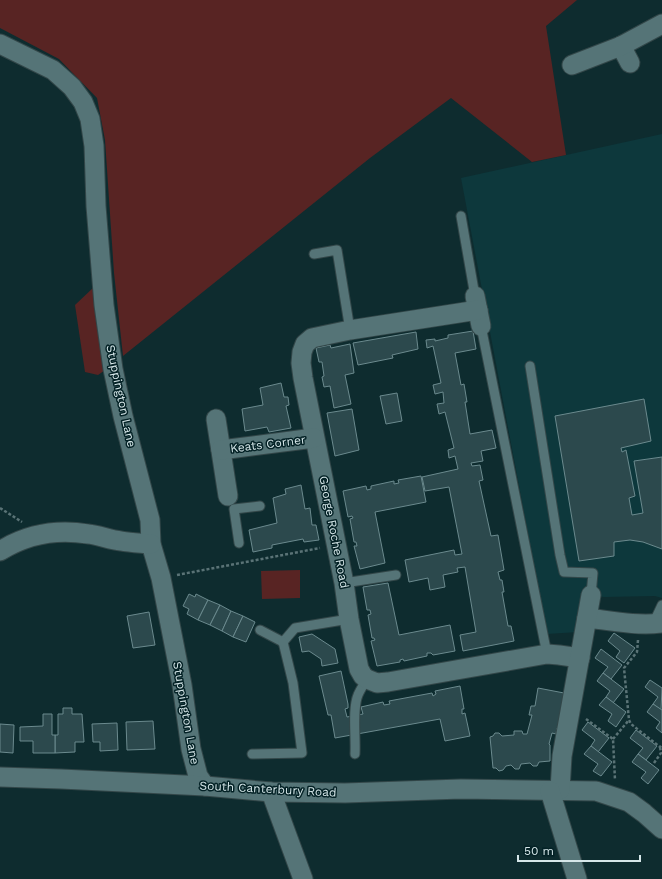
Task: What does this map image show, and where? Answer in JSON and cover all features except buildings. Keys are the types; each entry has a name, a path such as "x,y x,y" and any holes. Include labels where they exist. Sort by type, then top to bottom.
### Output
{"street":[{"path":"572,65 621,46 662,24"},
{"name":"Stuppington Lane","path":"0,44 53,70 72,87 83,102 90,119 94,146 96,206 104,305 112,356 123,416 150,520 151,544 161,578 182,685 191,749 198,776 205,786"},
{"path":"621,46 630,63"},
{"name":"George Roche Road","path":"367,679 359,669 344,583 303,378 301,364 302,352 305,344 312,338 350,330 478,310"},
{"name":"Keats Corner","path":"216,419 231,503"},
{"name":"Keats Corner","path":"221,450 314,438"},
{"path":"0,551 32,536 65,531 89,534 120,541 151,544"},
{"path":"576,879 555,790 591,595"},
{"path":"587,618 651,627"},
{"path":"367,679 377,683 388,682 547,654 580,658"},
{"name":"South Canterbury Road","path":"0,777 205,786 271,792 345,793 461,789 596,791 628,802 644,813 662,829"},
{"path":"271,792 304,879"}],"lane":[{"path":"461,216 478,310 547,654"},
{"path":"314,254 337,250 350,330"},
{"path":"530,366 564,572 593,574 591,595"},
{"path":"239,543 231,503 260,506"},
{"path":"344,583 396,575"},
{"path":"651,627 662,605"},
{"path":"284,642 295,628 350,619"},
{"path":"260,630 284,642"},
{"path":"252,754 302,753 293,683 284,642"},
{"path":"354,754 356,738 354,710 357,696 367,679"}],"path":[{"path":"0,508 28,525 32,536"},
{"path":"161,578 336,545"},
{"path":"651,627 637,652 624,668 629,720 631,724 661,745 661,753 654,763"},
{"path":"583,717 613,739"},
{"path":"616,786 613,739 629,720"}],"shaded area":[{"path":"0,0 577,0 546,26 566,155 532,162 451,98 370,158 123,356 114,273 105,140 97,98 59,59 0,28"},
{"path":"662,134 662,598 655,596 604,597 584,594 578,632 547,634 461,178"},
{"path":"94,287 108,368 98,375 85,372 75,305"},
{"path":"300,570 300,598 262,599 261,571"}]}
